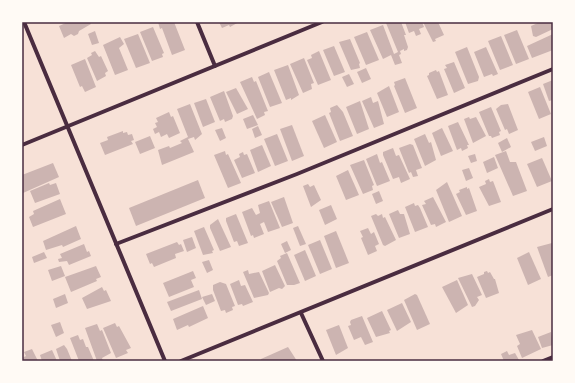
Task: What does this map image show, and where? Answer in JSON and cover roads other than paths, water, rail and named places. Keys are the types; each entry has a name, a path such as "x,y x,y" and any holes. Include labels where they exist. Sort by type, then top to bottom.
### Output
{"street":[{"path":"24,22 165,361"},
{"path":"197,22 215,66"},
{"path":"22,145 322,22"},
{"path":"116,244 297,174 553,69"},
{"path":"181,361 553,209"},
{"path":"300,313 323,361"},
{"path":"543,361 553,357"}]}
